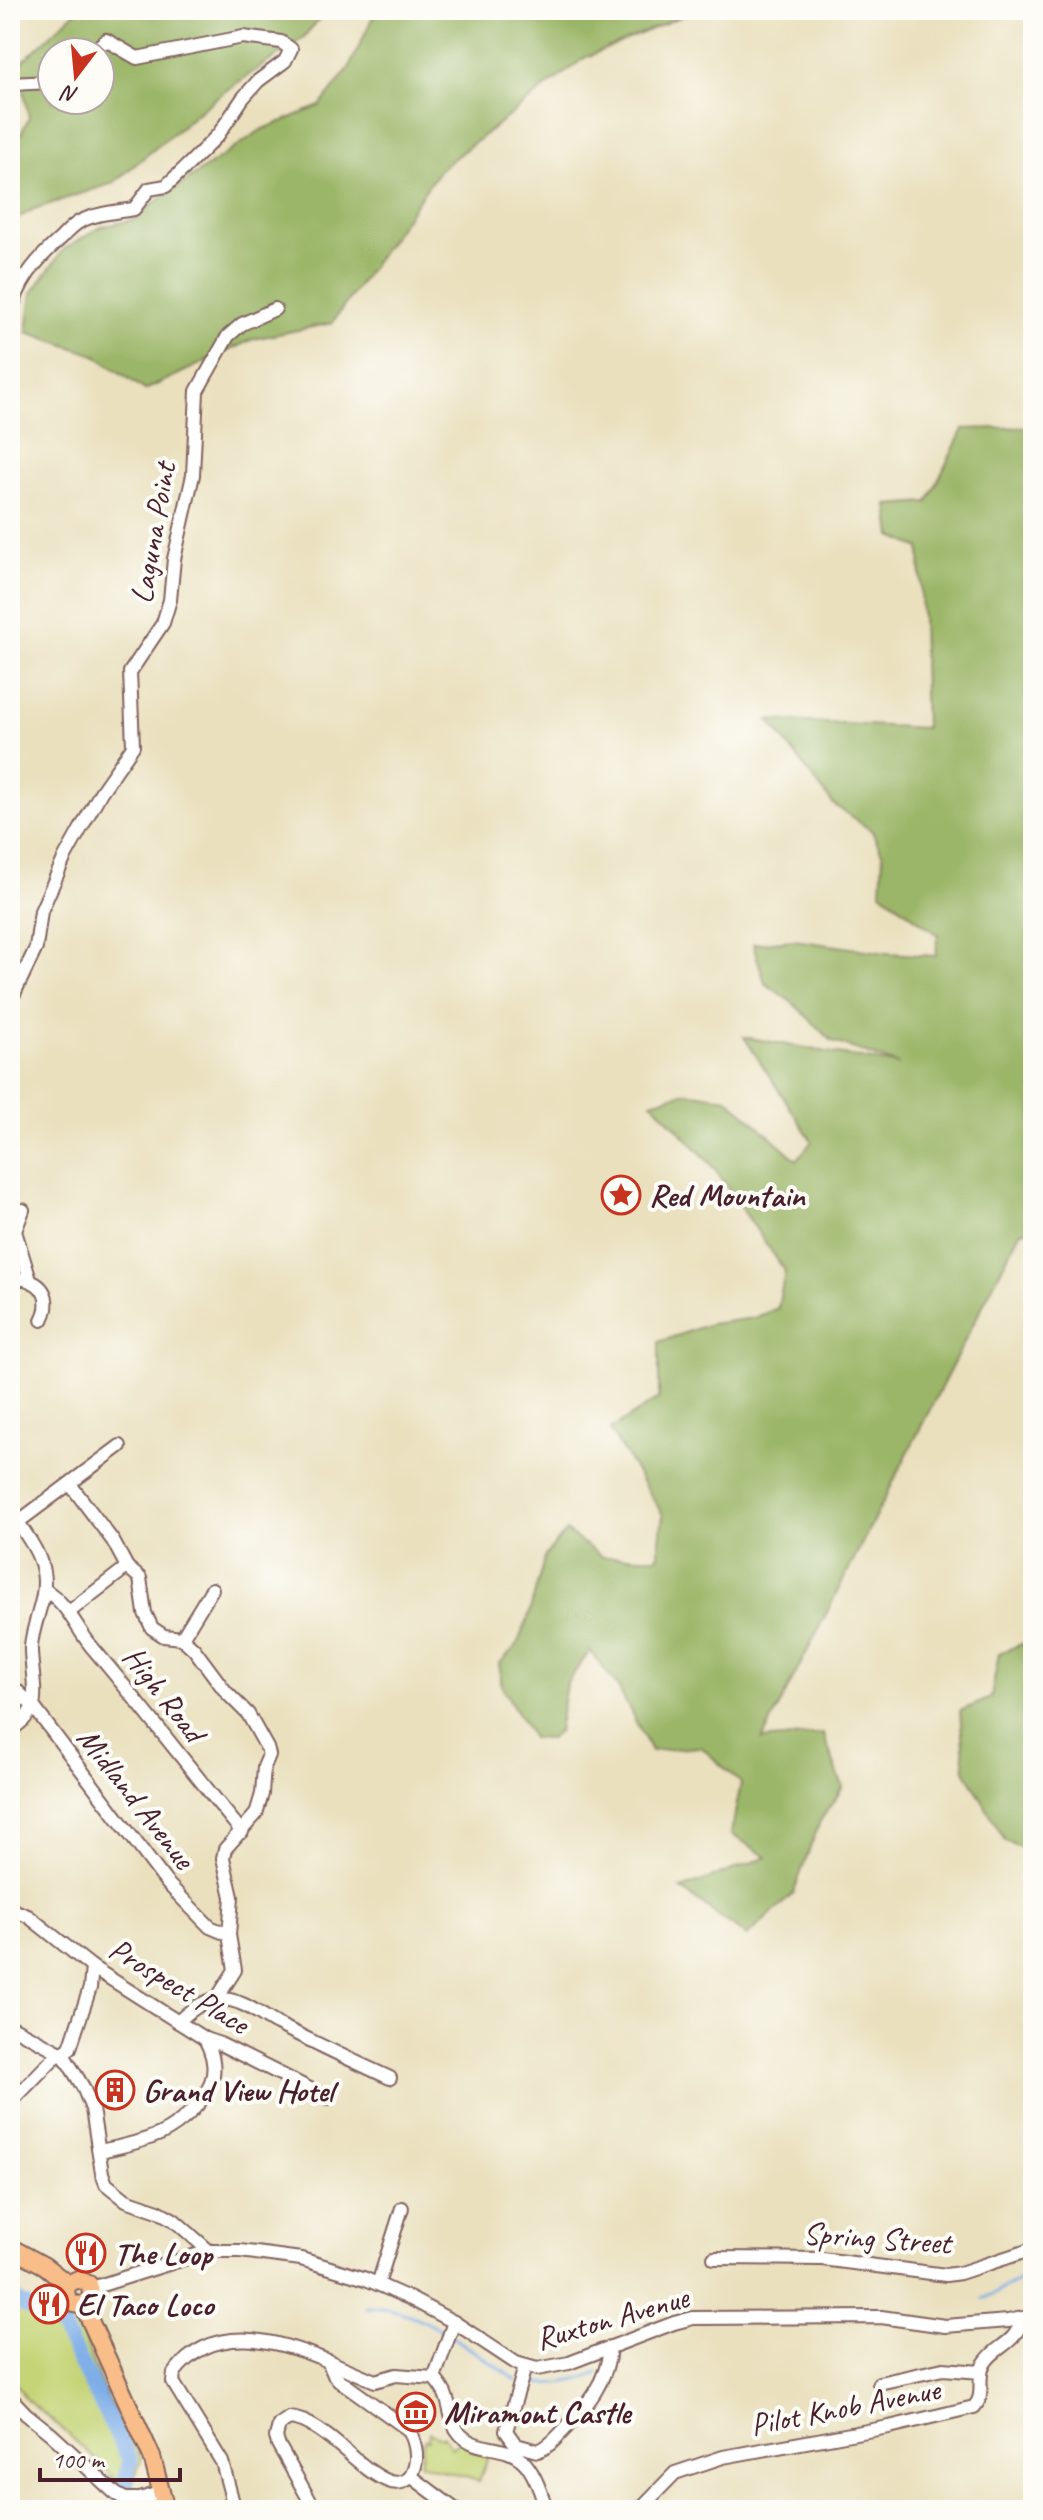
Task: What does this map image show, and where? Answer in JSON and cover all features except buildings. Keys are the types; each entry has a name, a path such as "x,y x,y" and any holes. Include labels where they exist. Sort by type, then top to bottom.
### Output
{"main road":[{"path":"10,2247 45,2266 68,2284"},
{"path":"82,2279 92,2288 92,2297 83,2305 68,2300 68,2284 74,2280 82,2279"},
{"path":"83,2305 152,2457 166,2510"}],"street":[{"path":"10,316 25,275 46,251 78,223 98,215 134,209 149,189 166,186 218,135 243,98 258,81 285,61 291,49 281,42 243,37 137,58 116,46"},
{"path":"10,84 36,83"},
{"name":"Laguna Point","path":"10,1002 36,948 41,911 64,859 101,792 133,746 130,672 163,623 170,600 174,559 193,475 197,391 228,336 242,324 275,309"},
{"path":"23,1210 15,1231 30,1280 47,1298 47,1310 42,1320"},
{"path":"10,1279 30,1280"},
{"path":"10,1730 23,1721 33,1706 31,1647 45,1590 37,1553 18,1522 120,1446"},
{"path":"70,1484 113,1541 127,1567 140,1578 145,1613 152,1628 164,1636 182,1638 194,1649 226,1692 248,1714 269,1755 264,1767 260,1805 251,1822 225,1849 223,1858 232,1897 229,1935 235,1970 216,2000"},
{"path":"69,1612 127,1567"},
{"path":"182,1638 212,1589"},
{"name":"High Road","path":"45,1590 58,1598 89,1643 242,1832"},
{"name":"Midland Avenue","path":"10,1684 33,1706 166,1882 210,1927 229,1935"},
{"name":"Prospect Place","path":"10,1909 28,1916 92,1967 205,2039 328,2098"},
{"path":"10,2103 53,2059 70,2048 90,1988 92,1967"},
{"path":"178,2022 188,2012 224,1999 246,2006 390,2078"},
{"path":"10,2026 63,2054 92,2109 104,2179 111,2189 126,2200 166,2214 209,2251"},
{"path":"100,2151 161,2133 194,2108 213,2076 213,2061 205,2039"},
{"path":"378,2284 402,2208"},
{"name":"Spring Street","path":"714,2258 822,2259 953,2274 1033,2249"},
{"name":"Ruxton Avenue","path":"92,2288 209,2251 240,2251 301,2259 378,2284 450,2331 508,2359 522,2377 674,2323 705,2318 881,2317 945,2326 1027,2318"},
{"name":"Pilot Knob Avenue","path":"639,2510 675,2473 692,2466 723,2457 874,2430 974,2407 980,2400 981,2372 987,2359 1019,2331 1027,2318"},
{"path":"434,2378 450,2331"},
{"path":"235,2510 222,2462 173,2382 174,2373 207,2347 244,2340 292,2346 375,2381 396,2375 434,2378 443,2389 451,2417 461,2436 474,2444 517,2456 530,2471 547,2510"},
{"path":"522,2377 506,2431 516,2445 543,2450 586,2406 605,2372 610,2347"},
{"path":"315,2510 276,2437 279,2425 289,2418 307,2424 389,2482 401,2483 412,2477 417,2458 409,2430 339,2380 328,2361"},
{"path":"879,2383 943,2369 981,2372"},
{"path":"10,2397 121,2496 145,2510"},
{"path":"412,2477 456,2510"},
{"path":"121,2496 140,2499 163,2492"}],"green space":[{"path":"77,10 327,10 303,38 218,96 113,183 34,209 10,223 10,155 29,118 19,65 36,49 36,116 116,116 116,36 50,36"},
{"path":"376,10 696,10 584,58 440,169 332,323 253,339 145,390 95,355 27,332 32,293 64,249 101,227 137,219 154,203 261,130 320,106 349,68"},
{"path":"1033,427 1033,1228 1020,1232 762,1740 823,1734 843,1787 820,1821 793,1894 747,1936 681,1889 767,1857 731,1834 741,1783 701,1747 651,1751 618,1687 590,1651 566,1684 558,1732 550,1739 532,1738 502,1687 499,1664 517,1645 545,1556 566,1531 602,1557 658,1557 663,1515 610,1430 659,1398 659,1342 710,1324 754,1318 778,1308 785,1271 711,1164 652,1102 686,1092 727,1098 797,1160 812,1141 744,1037 899,1065 832,1041 794,1004 765,983 753,944 794,940 887,953 936,956 938,935 881,892 883,855 872,831 833,804 769,720 925,728 920,548 892,536 888,505 928,502 963,429"},
{"path":"1033,1642 1033,1852 1005,1841 965,1770 960,1711 991,1698 999,1653"},
{"path":"10,2301 51,2322 71,2310 79,2318 98,2376 140,2455 130,2491 125,2493 108,2481 114,2477 26,2399 10,2374"},
{"path":"429,2432 443,2435 451,2447 461,2440 490,2452 479,2481 420,2464 424,2439 428,2440"}],"waterway":[{"path":"983,2299 1033,2273"},
{"path":"10,2297 62,2327 130,2460 119,2510"},
{"path":"366,2307 408,2314 446,2333"},
{"path":"62,2327 72,2326"},
{"path":"453,2337 516,2380"},
{"path":"609,2369 623,2361"},
{"path":"523,2381 561,2383 598,2373"}],"place":[{"name":"Red Mountain","path":"621,1195"},
{"name":"Grand View Hotel","path":"115,2090"},
{"name":"The Loop","path":"86,2253"},
{"name":"El Taco Loco","path":"49,2304"},
{"name":"Miramont Castle","path":"416,2412"}]}
